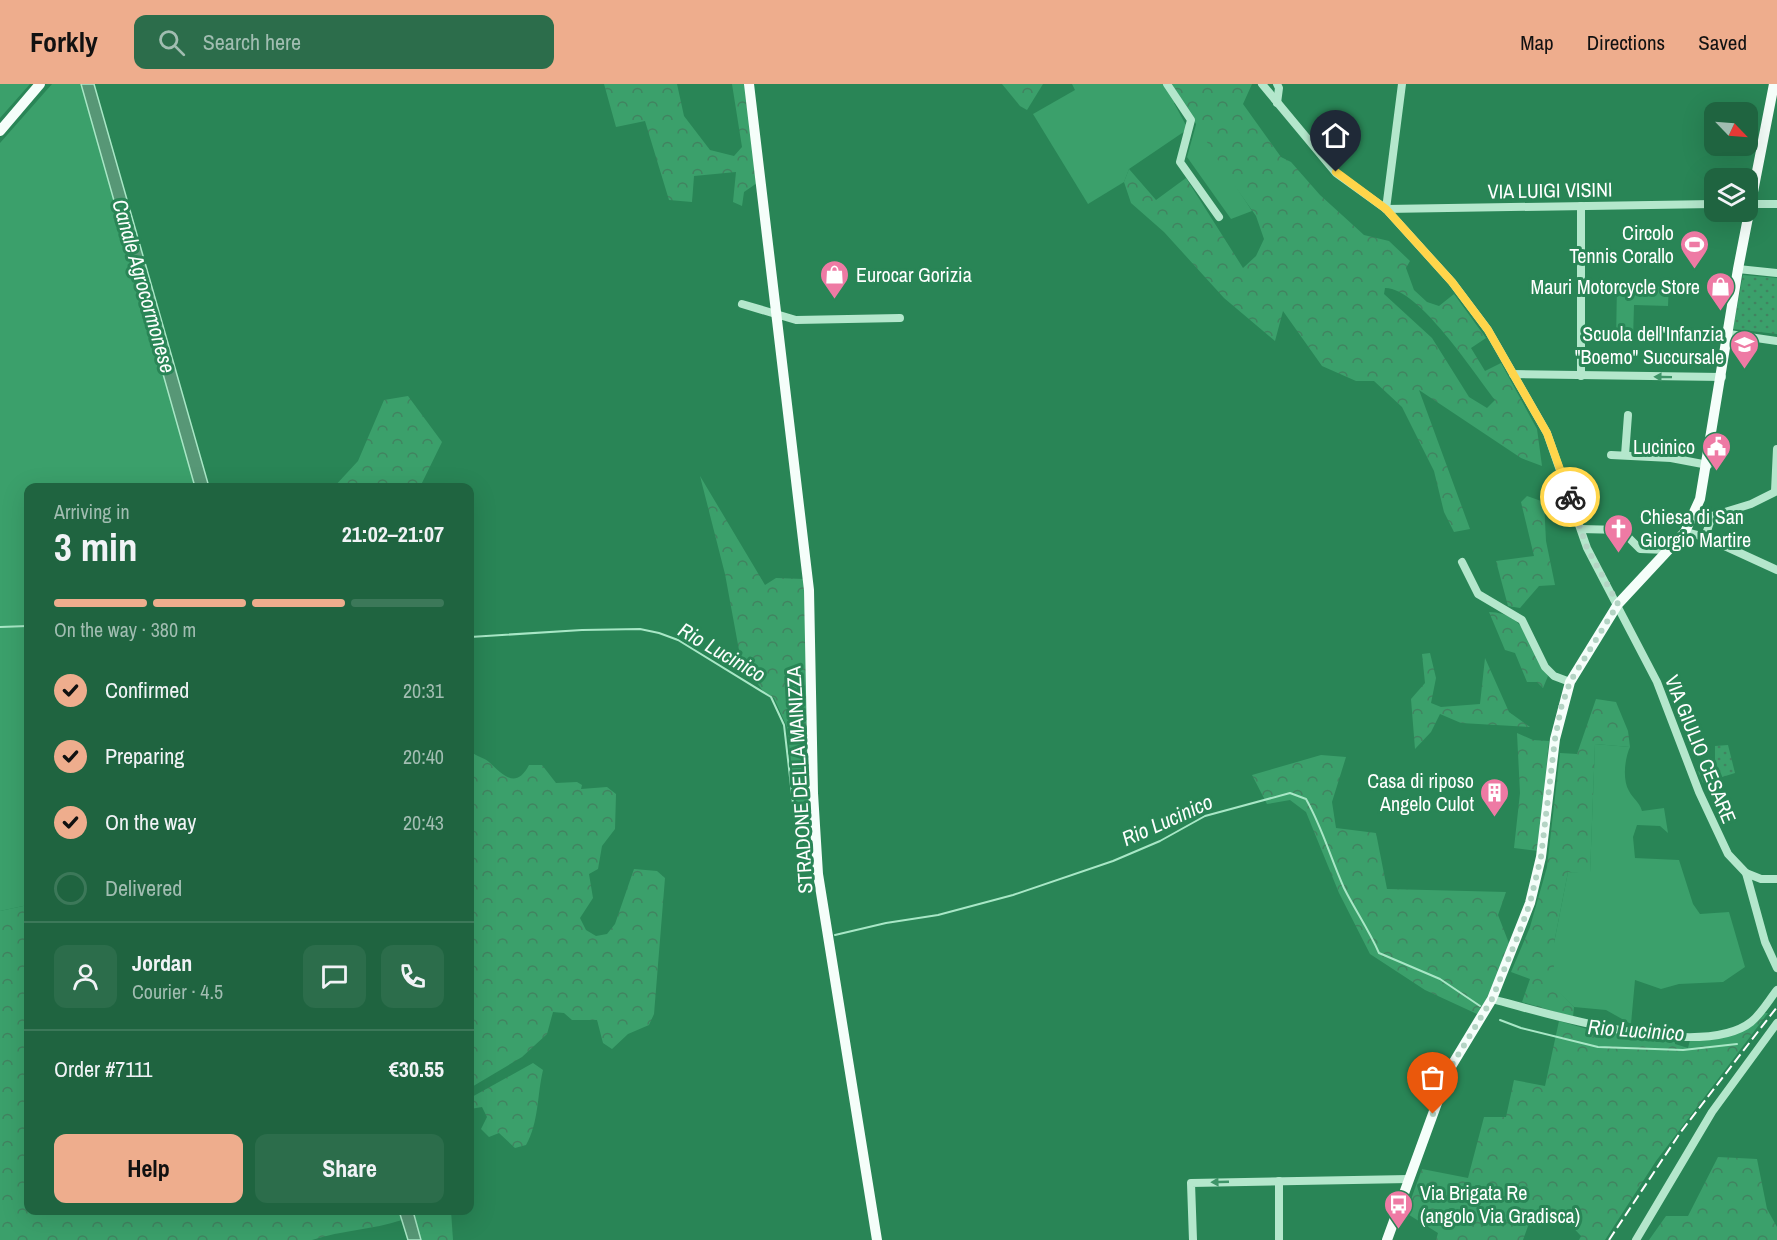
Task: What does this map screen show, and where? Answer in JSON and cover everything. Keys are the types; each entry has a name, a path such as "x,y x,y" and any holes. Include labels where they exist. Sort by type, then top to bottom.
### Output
{"main road":[{"path":"0,131 40,84"},
{"name":"STRADONE DELLA MAINIZZA","path":"749,84 809,590 813,793 818,874 876,1240"},
{"path":"1757,168 1774,84"},
{"path":"1387,1240 1405,1179 1449,1070 1489,1005 1512,952 1536,880 1541,857 1555,739 1570,682 1618,604 1685,532 1696,510 1707,465 1747,222"}],"street":[{"path":"1167,84 1191,120 1180,162 1219,217"},
{"name":"VIA GIULIO CESARE","path":"1262,84 1336,172 1386,209 1452,282 1488,330 1547,433 1587,548 1657,682 1699,792 1723,844 1728,854 1746,873"},
{"path":"1277,84 1279,88 1277,103"},
{"path":"1386,209 1402,84"},
{"name":"VIA LUIGI VISINI","path":"1386,209 1704,204"},
{"path":"1758,204 1777,204"},
{"path":"1581,206 1581,376"},
{"path":"1738,269 1777,273"},
{"path":"742,304 796,320 900,318"},
{"path":"1729,334 1777,341"},
{"path":"1513,374 1722,377"},
{"path":"1625,455 1628,415"},
{"path":"1696,510 1712,516 1751,504 1776,491 1777,449"},
{"path":"1611,455 1671,458 1707,465"},
{"path":"1706,537 1712,516"},
{"path":"1581,529 1621,530 1640,549 1668,550"},
{"path":"1685,532 1706,537 1777,570"},
{"path":"1462,562 1478,594 1522,620 1545,666 1554,676 1570,682"},
{"path":"1746,873 1761,879 1777,879"},
{"path":"1746,873 1765,942 1777,968"},
{"path":"1489,1005 1593,1027 1702,1037 1735,1030 1751,1022 1777,990"},
{"path":"1636,1240 1712,1112 1777,1023"},
{"path":"1193,1240 1191,1183 1405,1179"},
{"path":"1279,1180 1279,1240"}],"green space":[{"path":"0,84 30,84 0,118"},
{"path":"52,84 81,84 194,483 24,483 24,906 0,911 0,143"},
{"path":"604,84 677,84 684,116 710,150 734,156 742,147 732,84 745,84 757,183 744,192 742,206 733,202 736,172 694,176 692,202 669,200 645,121 616,127"},
{"path":"1002,84 1043,84 1027,110 1020,106"},
{"path":"1072,84 1165,84 1177,101 1174,103 1188,129 1129,169 1124,182 1088,204 1033,114 1075,90"},
{"path":"1172,84 1252,84 1243,104 1281,157 1291,162 1320,195 1364,235 1389,241 1410,261 1406,268 1414,290 1427,302 1439,306 1454,294 1486,338 1471,348 1485,371 1501,363 1537,429 1542,466 1521,458 1419,390 1470,529 1454,532 1444,512 1434,471 1402,407 1374,381 1356,381 1322,366 1283,311 1275,341 1224,298 1164,232 1131,203 1124,182 1129,169 1156,200 1186,178 1243,268 1256,256 1264,239 1256,216 1225,172","holes":["1385,288 1398,291 1429,316 1460,352 1495,400 1487,408 1469,397 1432,338 1384,294"]},
{"path":"1197,121 1216,156 1252,211 1231,219 1187,157"},
{"path":"1743,275 1777,278 1777,334 1733,329"},
{"path":"1651,282 1651,286 1661,287 1661,282 1669,282 1668,306 1634,305 1633,340 1616,341 1617,284"},
{"path":"408,396 442,442 422,483 338,483 358,461 384,400"},
{"path":"700,476 765,585 776,578 804,579 812,839 799,828 787,727 774,698 763,691 741,661 725,574"},
{"path":"1527,496 1544,502 1546,541 1555,585 1539,586 1520,608 1508,606 1496,561 1534,556 1521,502"},
{"path":"1489,612 1502,614 1512,619 1526,634 1548,676 1543,688 1537,682 1527,682 1515,653 1505,650"},
{"path":"1430,653 1436,678 1431,703 1441,707 1480,704 1485,658 1509,712 1530,727 1461,723 1440,714 1431,732 1415,749 1411,699 1425,683 1422,654"},
{"path":"1596,699 1616,702 1628,731 1630,747 1595,744 1590,874 1568,872 1554,943 1554,986 1574,1007 1573,1017 1522,1002 1530,979 1511,972 1530,927 1547,867 1560,753 1577,754"},
{"path":"1517,733 1533,740 1549,741 1538,851 1514,848 1520,793"},
{"path":"1595,744 1630,747 1625,769 1625,781 1629,791 1642,811 1664,808 1668,833 1660,826 1637,825 1633,837 1635,858 1679,860 1693,904 1700,914 1729,912 1745,967 1723,982 1679,984 1661,989 1635,980 1631,1024 1606,1010 1574,1007 1554,987 1554,943 1568,872 1590,873"},
{"path":"1728,745 1735,773 1703,783 1698,771 1715,770 1715,746"},
{"path":"474,754 487,760 509,778 519,777 529,765 542,765 556,783 577,782 582,785 581,789 607,787 616,794 615,829 602,846 598,869 589,874 593,898 580,918 586,930 596,936 607,934 615,924 634,869 657,871 665,878 654,1014 649,1025 628,1034 612,1049 603,1043 597,1020 572,1020 564,1013 553,1012 547,1034 522,1057 474,1086"},
{"path":"1321,755 1346,757 1332,802 1336,828 1376,833 1387,889 1506,892 1498,915 1510,946 1489,996 1477,1014 1425,990 1370,954 1339,893 1306,812 1290,800 1267,804 1252,775"},
{"path":"24,906 24,1215 400,1215 402,1220 312,1240 0,1240 0,911"},
{"path":"1764,1013 1768,1013 1656,1161 1605,1240 1579,1240 1581,1236 1566,1220 1528,1226 1523,1240 1436,1240 1438,1233 1406,1213 1422,1169 1468,1178 1484,1117 1506,1117 1514,1080 1545,1086 1559,1021 1594,1031 1675,1039 1675,1044 1688,1048 1690,1040 1721,1038 1749,1027"},
{"path":"533,1063 543,1070 536,1118 526,1145 515,1148 499,1133 489,1137 481,1129 487,1117 482,1107 474,1108 474,1096"},
{"path":"1718,1157 1757,1159 1767,1209 1777,1227 1777,1240 1649,1240 1666,1216 1688,1216"},
{"path":"414,1215 451,1215 453,1240 421,1240"}],"water":[{"name":"Canale Agrocormonese","path":"81,84 94,84 208,483 194,483"},
{"path":"400,1215 414,1215 421,1240 408,1240"}],"waterway":[{"name":"Rio Lucinico","path":"0,627 24,626"},
{"name":"Rio Lucinico","path":"474,637 640,629 678,640 771,697 784,725 802,882"},
{"name":"Rio Lucinico","path":"835,935 886,923 938,915 1013,895 1113,861 1160,841 1205,816 1290,793 1306,799 1344,888 1379,953 1440,979 1480,1006"},
{"name":"Rio Lucinico","path":"1500,1020 1521,1028 1598,1047 1683,1050 1737,1044"}],"railway":[{"path":"1609,1240 1680,1133 1777,1007"}],"way so far":[{"path":"1433,1114 1449,1070 1492,999 1530,903 1541,857 1555,739 1561,708 1570,682 1618,604 1587,548 1570,497"}],"place":[{"name":"Circolo Tennis Corallo","path":"1695,270"},
{"name":"Eurocar Gorizia","path":"835,300"},
{"name":"Mauri Motorcycle Store","path":"1721,312"},
{"name":"Scuola dell'Infanzia \"Boemo\" Succursale","path":"1745,370"},
{"name":"Lucinico","path":"1716,472"},
{"name":"Chiesa di San Giorgio Martire","path":"1619,554"},
{"name":"Casa di riposo Angelo Culot","path":"1495,818"},
{"name":"Via Brigata Re (angolo Via Gradisca)","path":"1399,1230"}],"route":[{"path":"1336,172 1386,209 1452,282 1488,330 1547,433 1570,497"}]}
